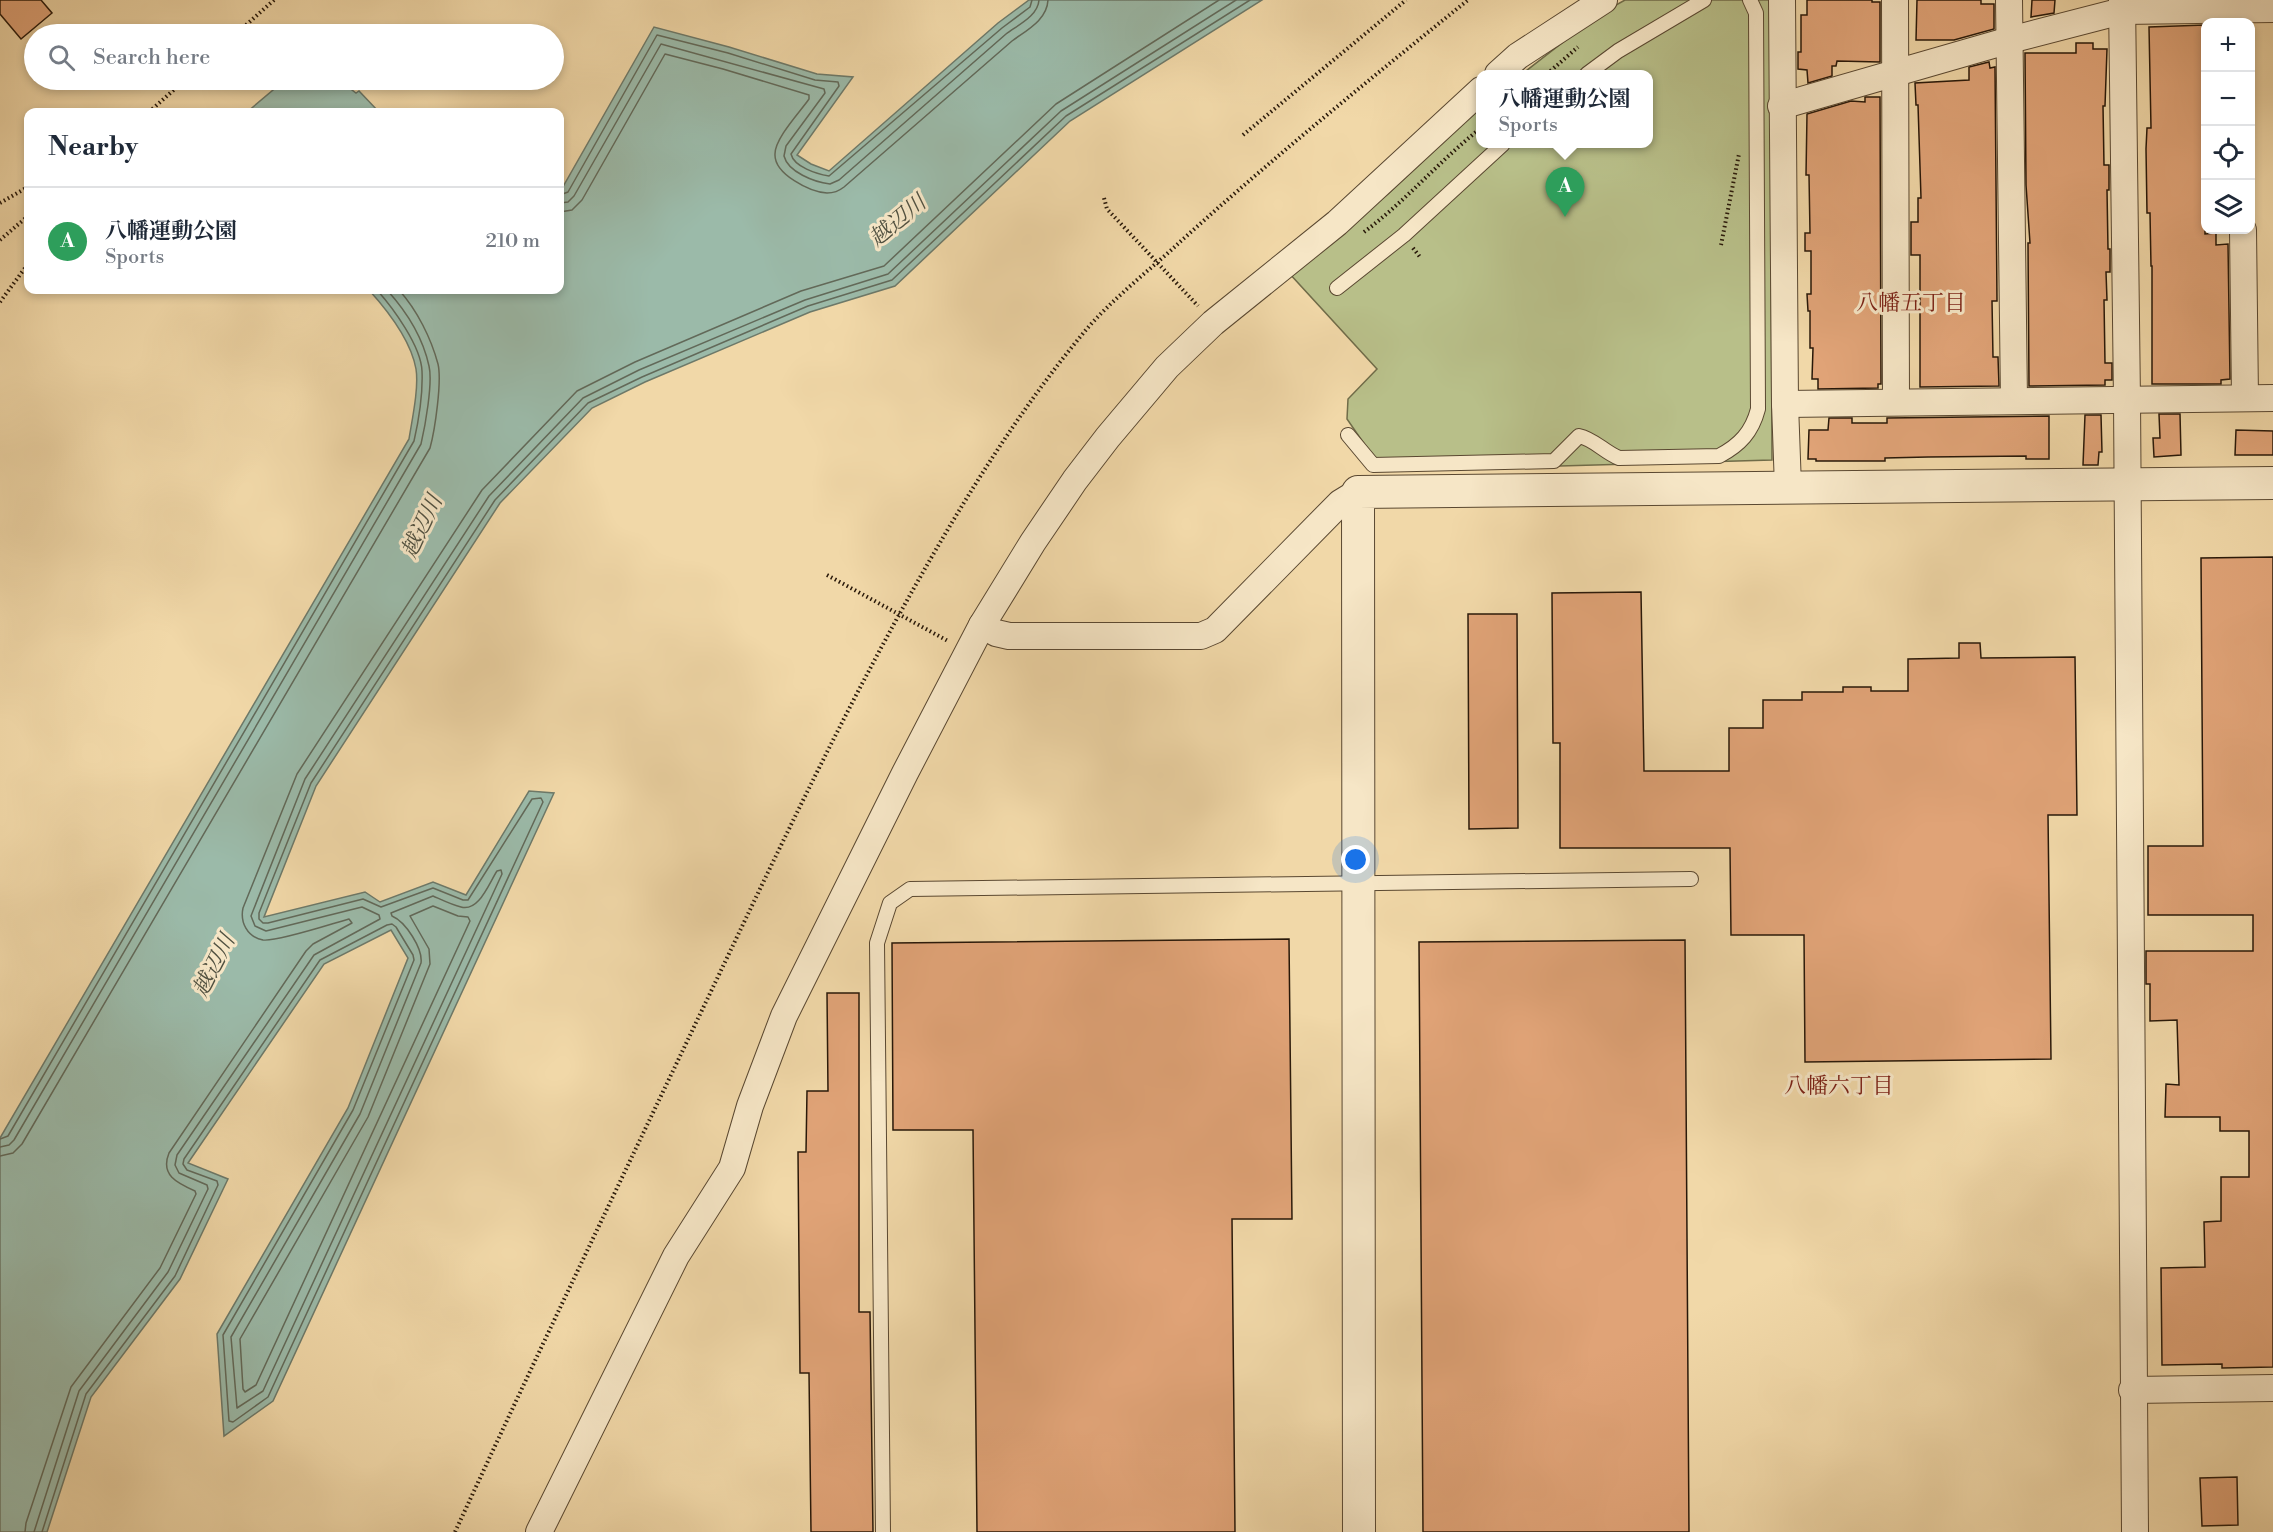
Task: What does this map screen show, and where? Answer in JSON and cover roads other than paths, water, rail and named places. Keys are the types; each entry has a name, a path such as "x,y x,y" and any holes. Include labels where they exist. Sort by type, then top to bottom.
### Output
{"street":[{"path":"1503,70 1518,56 1604,0"},
{"path":"1782,0 1781,106 1788,487"},
{"path":"1895,0 1896,402"},
{"path":"2009,0 2014,401"},
{"path":"1781,106 2122,6 2239,11 2273,9"},
{"path":"2122,6 2135,1532"},
{"path":"539,1532 676,1256 732,1168 750,1106 784,1016 905,773 982,625 1033,542 1075,480 1167,367 1213,323 1337,223 1476,95"},
{"path":"2242,234 2245,398"},
{"path":"1785,405 2273,398"},
{"path":"1359,1532 1357,884 1368,483"},
{"path":"982,625 996,633 1009,636 1201,636 1215,630 1340,503 1368,483 1788,487 2273,483"},
{"path":"2132,1390 2273,1388"}],"lane":[{"path":"1593,70 1618,51 1704,0"},
{"path":"1348,435 1368,483 1554,461 1579,436 1588,438 1619,458 1719,456 1744,438 1754,426 1758,409 1756,13 1750,0"},
{"path":"1756,49 1781,48"},
{"path":"1336,288 1404,235 1499,148"},
{"path":"883,1532 877,943 890,903 910,889 1691,879"}],"water":[{"name":"越辺川","path":"1029,0 1262,0 1070,121 895,286 810,312 645,382 592,408 500,503 316,786 264,917 365,892 380,902 433,882 466,895 529,791 554,793 273,1401 224,1436 217,1334 348,1108 408,958 391,930 324,964 188,1163 228,1179 180,1279 91,1397 47,1532 0,1532 0,1138 409,439 417,385 416,369 409,348 398,327 373,294 564,294 564,185 654,27 817,74 853,77 797,155 829,171 998,23"},
{"path":"273,90 352,90 356,93 359,91 375,108 252,108"}],"place":[{"name":"八幡運動公園","path":"1565,217"}],"district":[{"name":"八幡五丁目","path":"1911,302"},
{"name":"八幡六丁目","path":"1839,1085"}]}
